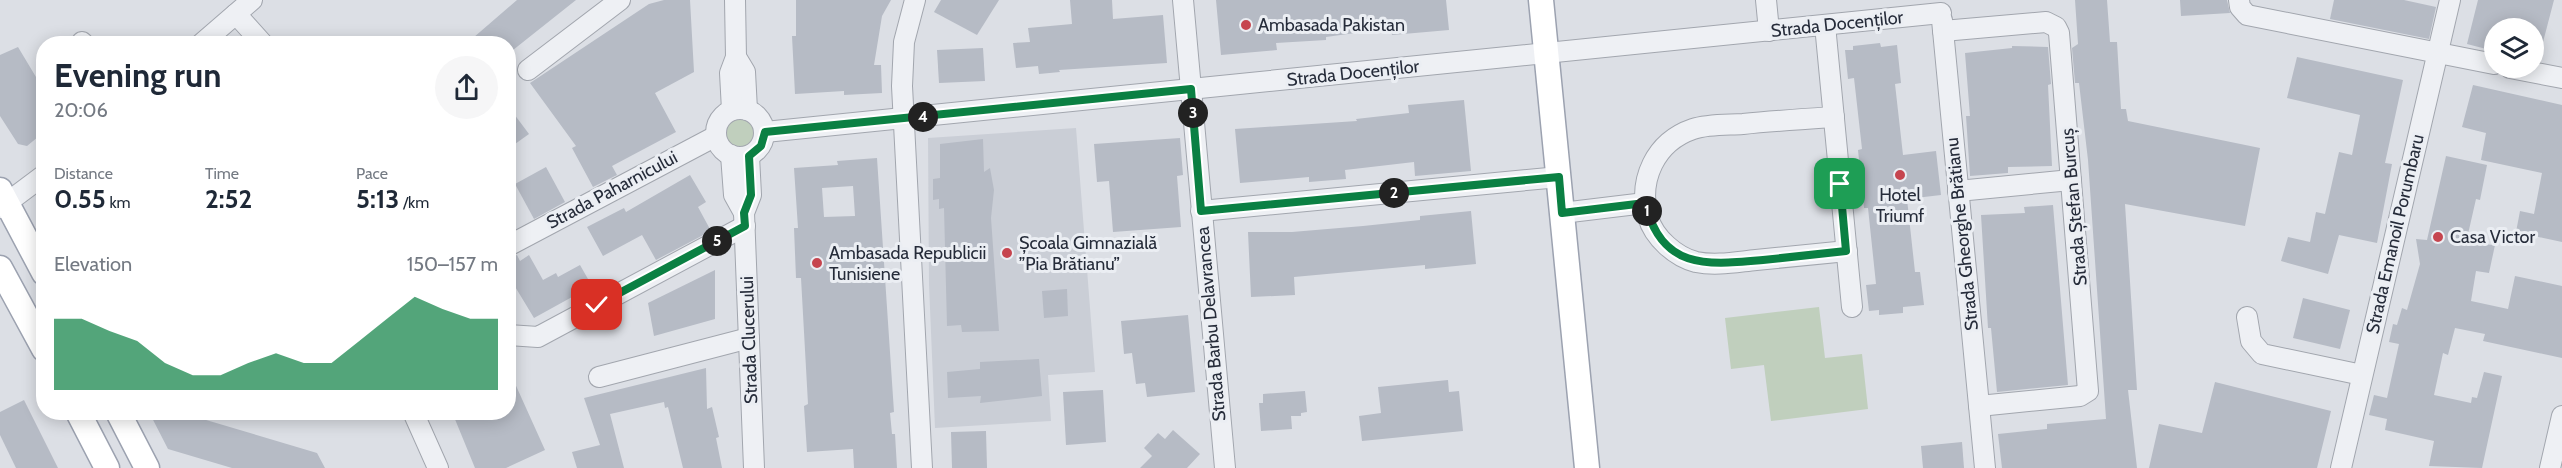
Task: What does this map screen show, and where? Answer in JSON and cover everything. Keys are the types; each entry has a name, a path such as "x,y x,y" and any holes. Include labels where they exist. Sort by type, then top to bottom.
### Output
{"main road":[{"path":"1541,0 1587,468"},
{"path":"2,201 36,259"},
{"path":"0,268 7,297 36,338"},
{"path":"82,420 107,468"},
{"path":"122,420 147,468"}],"street":[{"path":"210,36 252,0"},
{"path":"528,70 620,0"},
{"path":"735,0 736,57 745,72 740,110"},
{"path":"915,0 909,14 902,63 922,468"},
{"name":"Strada Barbu Delavrancea","path":"1183,0 1223,467"},
{"path":"1766,0 1769,31"},
{"name":"Strada Emanoil Porumbaru","path":"2341,468 2450,0"},
{"path":"2241,6 2247,15 2484,62"},
{"path":"236,14 256,36"},
{"name":"Strada Docenților","path":"765,132 1941,15"},
{"name":"Strada Ștefan Burcuș","path":"1941,15 2046,22 2056,27 2059,33 2088,391 2080,396 1979,406"},
{"name":"Strada Gheorghe Brătianu","path":"1941,15 1985,468"},
{"path":"1825,25 1852,307"},
{"path":"2544,75 2562,78"},
{"path":"740,110 759,117 765,132 761,146 740,156 720,147 716,136 720,120 740,110"},
{"path":"1834,117 1708,126 1677,136 1663,147 1650,167 1644,190 1645,203 1649,222 1659,238 1675,252 1694,261 1721,264 1846,251"},
{"name":"Strada Paharnicului","path":"516,242 716,136"},
{"name":"Strada Clucerului","path":"740,156 734,195 744,219 754,468"},
{"path":"1201,211 1559,177"},
{"path":"2,201 36,180"},
{"path":"1958,190 2072,180"},
{"path":"1562,213 1645,203"},
{"path":"516,336 538,337 744,219"},
{"path":"2247,317 2251,341 2262,354 2362,375"},
{"path":"599,377 749,338"},
{"path":"2550,468 2562,416"},
{"path":"417,420 438,468"}],"shaded area":[{"name":"Școala Gimnazială ”Pia Brătianu”","path":"1076,128 1095,372 1048,375 1051,421 935,428 929,284 928,138"}],"green space":[{"path":"740,117 751,122 756,133 751,144 740,149 729,144 724,133 729,122"},
{"path":"1819,307 1825,358 1862,354 1868,409 1771,421 1764,365 1731,369 1725,318"}],"building":[{"path":"517,0 576,0 516,48 516,36 475,36"},
{"path":"664,0 690,0 694,72 655,93 676,132 612,166 617,175 593,187 572,148 576,146 530,83 649,4"},
{"path":"796,0 891,0 882,16 874,65 881,65 882,93 844,95 844,91 795,94 792,36 796,36"},
{"path":"941,0 999,0 977,35 934,12"},
{"path":"1070,0 1112,0 1113,19 1163,15 1167,63 1059,70 1060,72 1039,74 1038,66 1016,68 1013,43 1030,42 1028,28 1072,24"},
{"path":"1216,0 1446,0 1449,30 1392,35 1391,28 1326,37 1326,40 1276,43 1277,50 1221,55"},
{"path":"2075,0 2107,0 2110,42 2117,42 2121,109 2126,109 2128,121 2260,148 2245,226 2125,204 2137,390 2128,390 2137,468 2002,468 1998,434 2047,429 2047,424 2106,419 2088,160 2079,83 2075,83 2072,48 2078,44"},
{"path":"2180,0 2227,0 2230,13 2181,16"},
{"path":"2334,0 2404,0 2436,7 2429,39 2330,19"},
{"path":"2478,0 2554,0 2544,38 2544,18 2484,18 2484,48 2467,44"},
{"name":"Hotel Triumf","path":"1880,43 1881,47 1897,45 1901,83 1895,84 1903,155 1936,151 1941,195 1907,199 1915,272 1920,272 1924,305 1903,307 1903,313 1879,315 1879,310 1869,311 1866,285 1876,284 1868,208 1864,208 1858,150 1862,149 1854,78 1848,79 1845,50 1853,50 1853,46"},
{"path":"2012,46 2048,47 2052,166 2008,167 2008,173 1970,176 1966,116 1970,116 1965,53 2012,48"},
{"path":"18,47 36,77 36,139 27,146 18,144 0,116 0,55"},
{"path":"983,48 985,81 939,83 937,50"},
{"path":"2297,57 2403,80 2385,163 2392,164 2377,243 2339,235 2328,274 2281,261 2288,237 2310,242 2316,212 2325,214 2339,152 2352,155 2360,115 2287,98"},
{"path":"2473,85 2562,105 2562,242 2516,232 2520,211 2534,214 2542,173 2481,160 2486,133 2462,127"},
{"path":"1464,100 1471,171 1415,176 1414,162 1345,170 1346,179 1309,182 1309,177 1240,183 1235,129 1357,121 1356,119 1409,113 1408,105"},
{"path":"516,117 529,134 516,143"},
{"path":"1180,138 1183,175 1177,176 1181,227 1113,232 1109,181 1097,182 1094,144"},
{"path":"983,139 984,172 990,168 994,190 991,218 999,331 962,332 961,325 947,326 944,208 939,209 939,199 933,200 933,179 940,178 940,144"},
{"path":"2446,156 2487,165 2480,200 2476,199 2466,243 2495,245 2489,273 2476,271 2471,301 2508,309 2515,276 2562,286 2562,358 2483,341 2485,334 2455,328 2448,355 2443,353 2434,395 2471,403 2472,397 2477,398 2484,372 2502,376 2482,468 2429,466 2434,441 2385,430 2387,419 2369,415 2374,395 2387,398 2399,344 2389,342 2393,324 2397,325 2402,308 2407,310 2420,264 2416,239 2427,240"},
{"path":"877,158 894,412 890,413 892,434 895,434 897,468 854,468 853,449 807,452 804,406 808,404 801,278 796,278 794,228 798,228 794,168 838,165 837,161","holes":["853,186 855,216 824,217 822,188"]},
{"path":"546,167 565,202 534,219 516,183"},
{"path":"690,175 706,202 698,207 711,231 656,260 642,235 603,256 587,227 624,208 626,212"},
{"path":"2053,205 2068,385 1997,392 1991,328 1988,328 1981,215 2025,213 2024,207"},
{"path":"1471,211 1476,264 1425,269 1425,265 1294,277 1295,295 1251,297 1248,232 1292,232 1363,226 1420,220 1420,216"},
{"path":"516,255 520,261 529,255 543,280 556,273 558,277 580,265 592,286 534,318 516,288"},
{"path":"715,270 715,319 654,336 648,303"},
{"path":"1067,289 1068,316 1044,318 1042,291"},
{"path":"2303,298 2350,310 2340,349 2293,338"},
{"path":"1188,315 1195,392 1147,397 1145,383 1136,384 1132,353 1124,354 1121,321"},
{"path":"1039,359 1042,396 980,403 981,396 948,398 947,372 980,369 980,362"},
{"path":"706,368 707,409 712,407 719,437 716,438 722,468 683,468 668,407 665,408 664,402 610,414 624,468 577,468 572,452 600,445 584,398"},
{"path":"1448,380 1449,392 1459,391 1463,431 1362,441 1359,416 1381,413 1378,387"},
{"path":"2215,382 2331,411 2317,468 2149,468 2159,424 2202,433"},
{"path":"516,386 545,450 506,468 475,468 455,420 516,420"},
{"path":"1103,390 1106,442 1066,445 1063,392"},
{"path":"1305,391 1307,412 1301,413 1301,416 1291,416 1292,429 1261,431 1259,403 1263,403 1263,394"},
{"path":"24,400 58,468 16,468 0,435 0,412"},
{"path":"153,420 206,420 317,453 325,468 232,468 168,449"},
{"path":"1173,430 1200,454 1187,468 1140,468 1152,456 1144,448 1158,433 1165,439"},
{"path":"986,431 987,468 952,468 951,432"},
{"path":"1962,442 1964,468 1923,468 1921,446"}],"place":[{"name":"Ambasada Pakistan","path":"1246,25"},
{"name":"Hotel Triumf","path":"1900,175"},
{"name":"Casa Victor","path":"2438,237"},
{"name":"Școala Gimnazială ”Pia Brătianu”","path":"1007,253"},
{"name":"Ambasada Republicii Tunisiene","path":"817,263"}],"route":[{"path":"597,305 745,226 744,213 751,195 749,156 761,146 765,132 1191,89 1201,211 1559,177 1562,213 1645,203 1649,222 1659,238 1675,252 1694,261 1721,264 1846,251 1840,184"}]}
